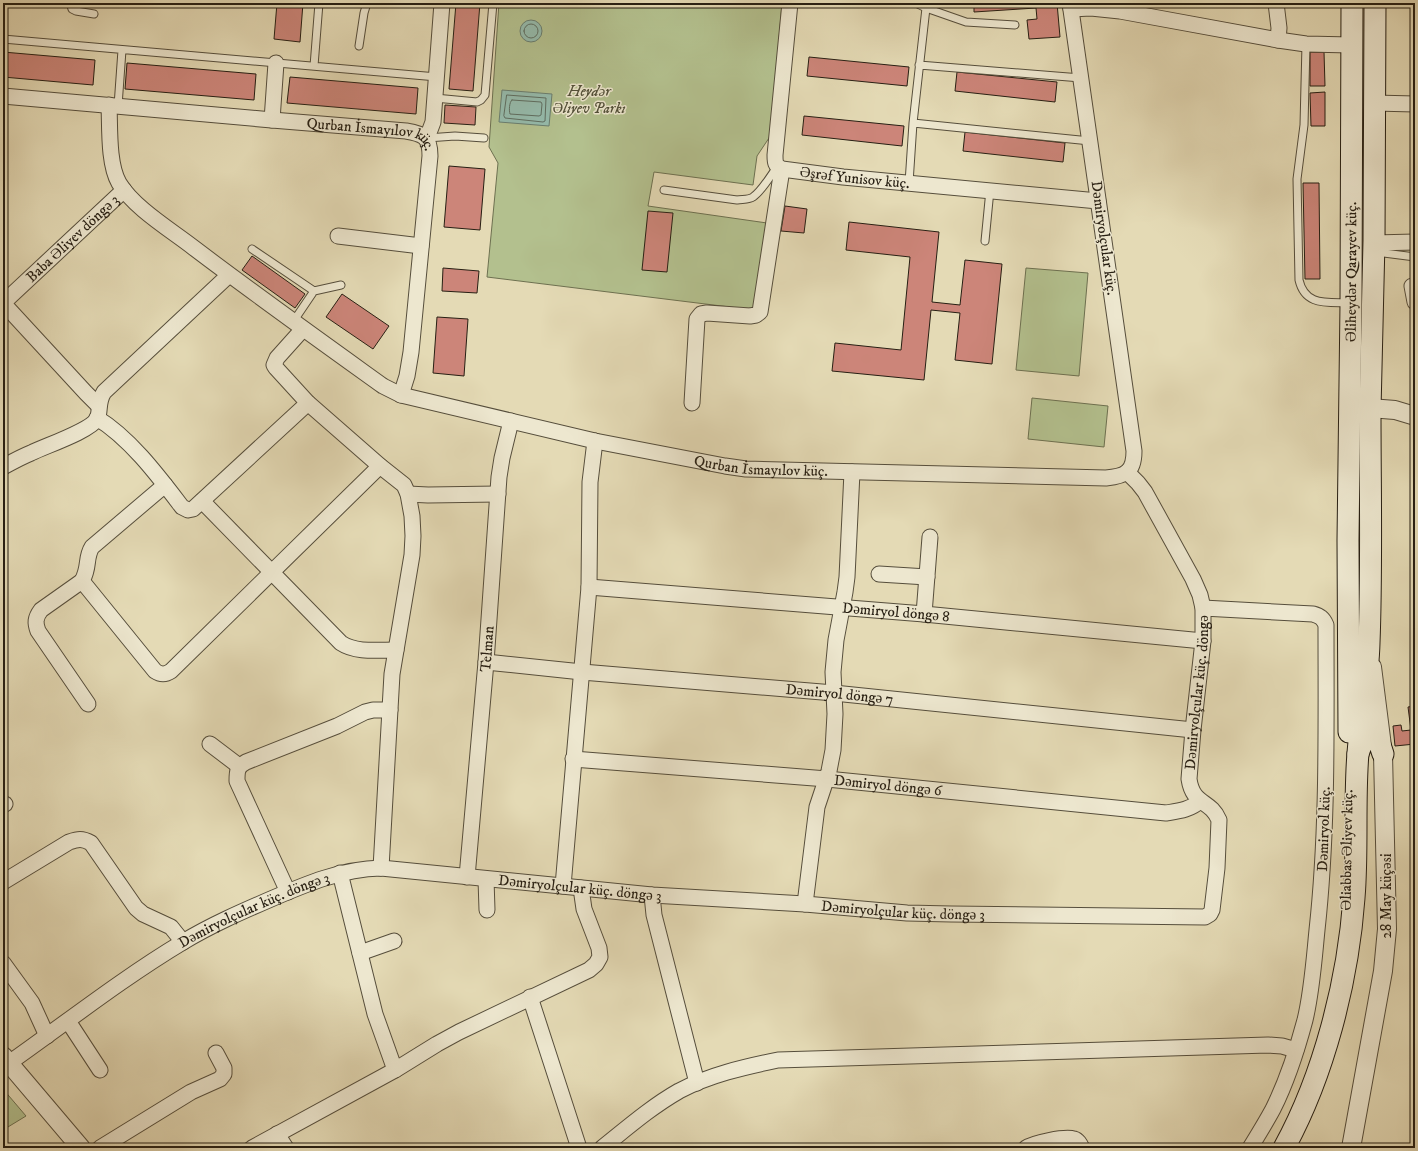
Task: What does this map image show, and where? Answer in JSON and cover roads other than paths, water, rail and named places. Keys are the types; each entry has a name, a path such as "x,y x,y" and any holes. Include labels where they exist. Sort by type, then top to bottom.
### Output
{"main road":[{"name":"Əliheydər Qarayev küç.","path":"1348,540 1351,304 1352,3"},
{"name":"Əliheydər Qarayev küç.","path":"1369,642 1370,407 1375,3"},
{"path":"1351,250 1355,258 1362,260 1369,258 1373,247"},
{"path":"1348,540 1369,642"},
{"name":"Əliabbas Əliyev küç.","path":"1276,1148 1297,1104 1318,1049 1335,980 1344,932 1348,896 1349,859 1348,540"},
{"name":"Dəmiryol küç.","path":"1284,1148 1304,1107 1330,1031 1351,932 1354,898 1358,754 1367,678 1369,642"},
{"path":"1358,754 1363,740 1370,737 1379,742 1383,754"}],"street":[{"path":"426,138 432,122 435,98 442,3"},
{"path":"692,403 697,319 701,314 707,313 750,316 756,315 760,312 779,168 775,163 774,155 790,3"},
{"path":"1276,3 1279,28 1278,40"},
{"path":"1070,6 1120,11 1306,44 1352,45"},
{"name":"Dəmiryolçular küç.","path":"1070,6 1134,451 1133,464 1127,472"},
{"path":"272,120 276,63"},
{"name":"Qurban İsmayılov küç.","path":"3,96 406,131 422,135 426,138 429,144 430,156 411,352 407,376 401,395"},
{"path":"1374,103 1415,104"},
{"name":"Qurban İsmayılov küç.","path":"114,105 110,139 118,182 124,190 151,216 229,275 383,386 401,395 595,440 746,469 1106,478 1117,477 1127,472"},
{"name":"Əşrəf Yunisov küç.","path":"779,168 909,183 1098,200"},
{"name":"Baba Əliyev döngə 3","path":"3,303 124,190"},
{"path":"338,236 421,246"},
{"path":"1373,247 1415,242"},
{"path":"3,467 89,426 98,411 104,392 229,275"},
{"path":"1412,286 1415,302"},
{"path":"3,303 86,393 98,411 182,507 188,510 194,509 308,403"},
{"path":"298,325 274,365 308,403 404,485 408,494 413,536 412,555 396,650 390,710 380,868"},
{"path":"1349,407 1370,407 1395,410 1415,416"},
{"name":"Telman","path":"467,877 486,662 498,494 502,458 511,421"},
{"path":"563,886 589,587 590,482 595,440"},
{"path":"82,581 156,671 160,674 166,674 171,671 380,466"},
{"path":"805,904 817,807 827,779 833,750 835,714 834,665 836,640 846,577 852,472"},
{"name":"Dəmiryolçular küç. döngə","path":"1127,472 1145,492 1192,579 1200,595 1203,608 1203,641 1192,730 1188,779 1193,794 1200,801 1212,808 1219,820 1217,868 1212,910 1210,914 1205,917"},
{"path":"88,704 38,631 36,617 40,610 82,581 88,566 88,553 92,547 165,486"},
{"path":"408,494 498,494"},
{"path":"202,501 341,643 348,648 367,650 396,650"},
{"path":"924,614 930,537"},
{"path":"879,574 927,577"},
{"name":"Dəmiryol döngə 8","path":"589,587 924,614 1203,641"},
{"name":"Dəmiryol küç.","path":"1203,608 1313,614 1320,616 1326,625 1326,766 1324,854 1319,914 1309,998 1296,1050 1283,1087 1273,1110 1250,1148"},
{"name":"28 May küçəsi","path":"1351,1148 1386,953 1387,929 1387,871 1383,754 1369,642"},
{"name":"Dəmiryol döngə 7","path":"486,662 582,672 834,693 1192,730"},
{"path":"288,892 237,781 239,766 337,726 364,712 373,710 390,710"},
{"path":"210,744 239,766"},
{"name":"Dəmiryol döngə 6","path":"573,759 827,779 1166,813 1193,807 1200,801"},
{"path":"3,882 68,842 78,838 85,839 91,843 136,908 143,914 171,927 183,942"},
{"name":"Dəmiryolçular küç. döngə 3","path":"6,1059 47,1036 183,942 237,914 288,892 340,873 355,870 380,868 652,895 805,904 907,913 1205,917"},
{"path":"340,873 375,1014 395,1070"},
{"path":"486,879 487,910"},
{"path":"252,1148 395,1070 459,1032 530,997 590,970 600,957 599,948 584,909 582,888"},
{"path":"652,895 654,915 697,1083"},
{"path":"360,954 394,941"},
{"path":"3,963 32,1003 47,1036"},
{"path":"530,997 579,1148"},
{"path":"68,1021 100,1070"},
{"path":"602,1148 657,1105 679,1091 728,1072 778,1060 1268,1045 1282,1046 1296,1050"},
{"path":"100,1148 192,1092 220,1079 224,1074 224,1068 216,1052"},
{"path":"6,1059 81,1148"},
{"path":"277,1134 286,1148"},
{"path":"1026,1148 1038,1143 1068,1138 1074,1139 1082,1148"}],"lane":[{"path":"70,3 72,9 76,11 94,14"},
{"path":"314,66 319,3"},
{"path":"359,46 367,3"},
{"path":"435,98 477,102 485,95 493,3"},
{"path":"916,3 966,22 1015,25"},
{"path":"909,183 913,123 926,8"},
{"path":"3,39 436,77"},
{"path":"1306,44 1304,136 1297,179 1299,280 1301,288 1306,296 1315,301 1351,304"},
{"path":"114,105 122,50"},
{"path":"920,65 1081,78"},
{"path":"913,123 1090,141"},
{"path":"426,138 455,136 484,138"},
{"path":"664,190 737,200 746,199 753,197 779,168"},
{"path":"985,241 990,190"},
{"path":"1373,247 1415,257"},
{"path":"252,249 314,291 341,285"},
{"path":"298,325 314,291"}],"water":[{"path":"531,20 539,23 542,31 539,39 531,42 523,39 520,31 523,23"},
{"path":"502,90 552,94 549,126 499,122"}],"park label":[{"name":"Heydər Əliyev Parkı","path":"589,100"}]}
